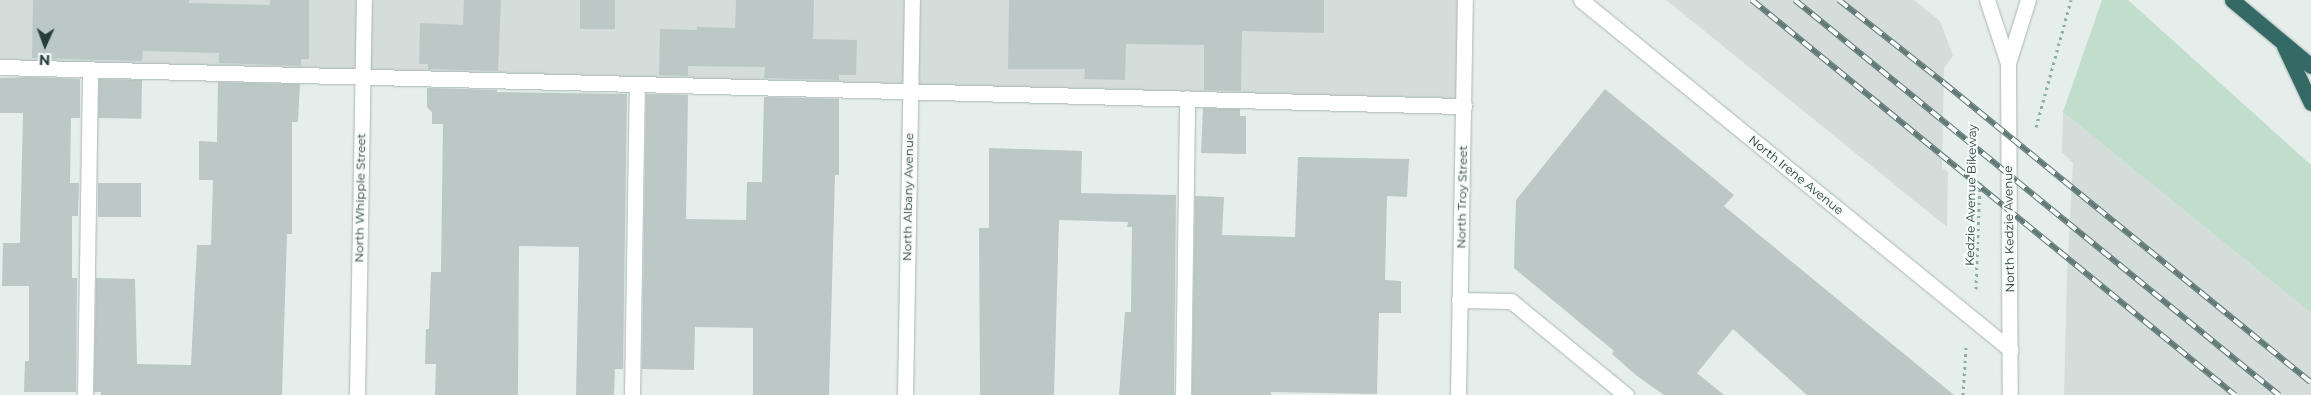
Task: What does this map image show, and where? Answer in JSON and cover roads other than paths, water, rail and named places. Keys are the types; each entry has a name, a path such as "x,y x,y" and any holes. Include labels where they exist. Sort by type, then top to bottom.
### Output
{"highway":[{"path":"2232,0 2311,66"},
{"path":"2282,42 2311,103"}],"street":[{"name":"North Whipple Street","path":"357,395 364,0"},
{"name":"North Albany Avenue","path":"905,395 912,0"},
{"name":"North Troy Street","path":"1458,395 1466,0"},
{"name":"North Irene Avenue","path":"1581,0 2011,350"},
{"name":"North Kedzie Avenue","path":"2010,395 2008,63 2028,0"},
{"name":"North Kedzie Avenue","path":"1986,2 2008,63"},
{"path":"0,67 1464,106"},
{"path":"85,395 90,69"},
{"path":"632,395 637,84"},
{"path":"1183,395 1187,98"},
{"path":"1459,300 1511,301 1626,395"}],"railway":[{"path":"1752,0 2235,395"},
{"path":"1795,0 2279,395"},
{"path":"1839,0 1944,83 2311,382"}]}
